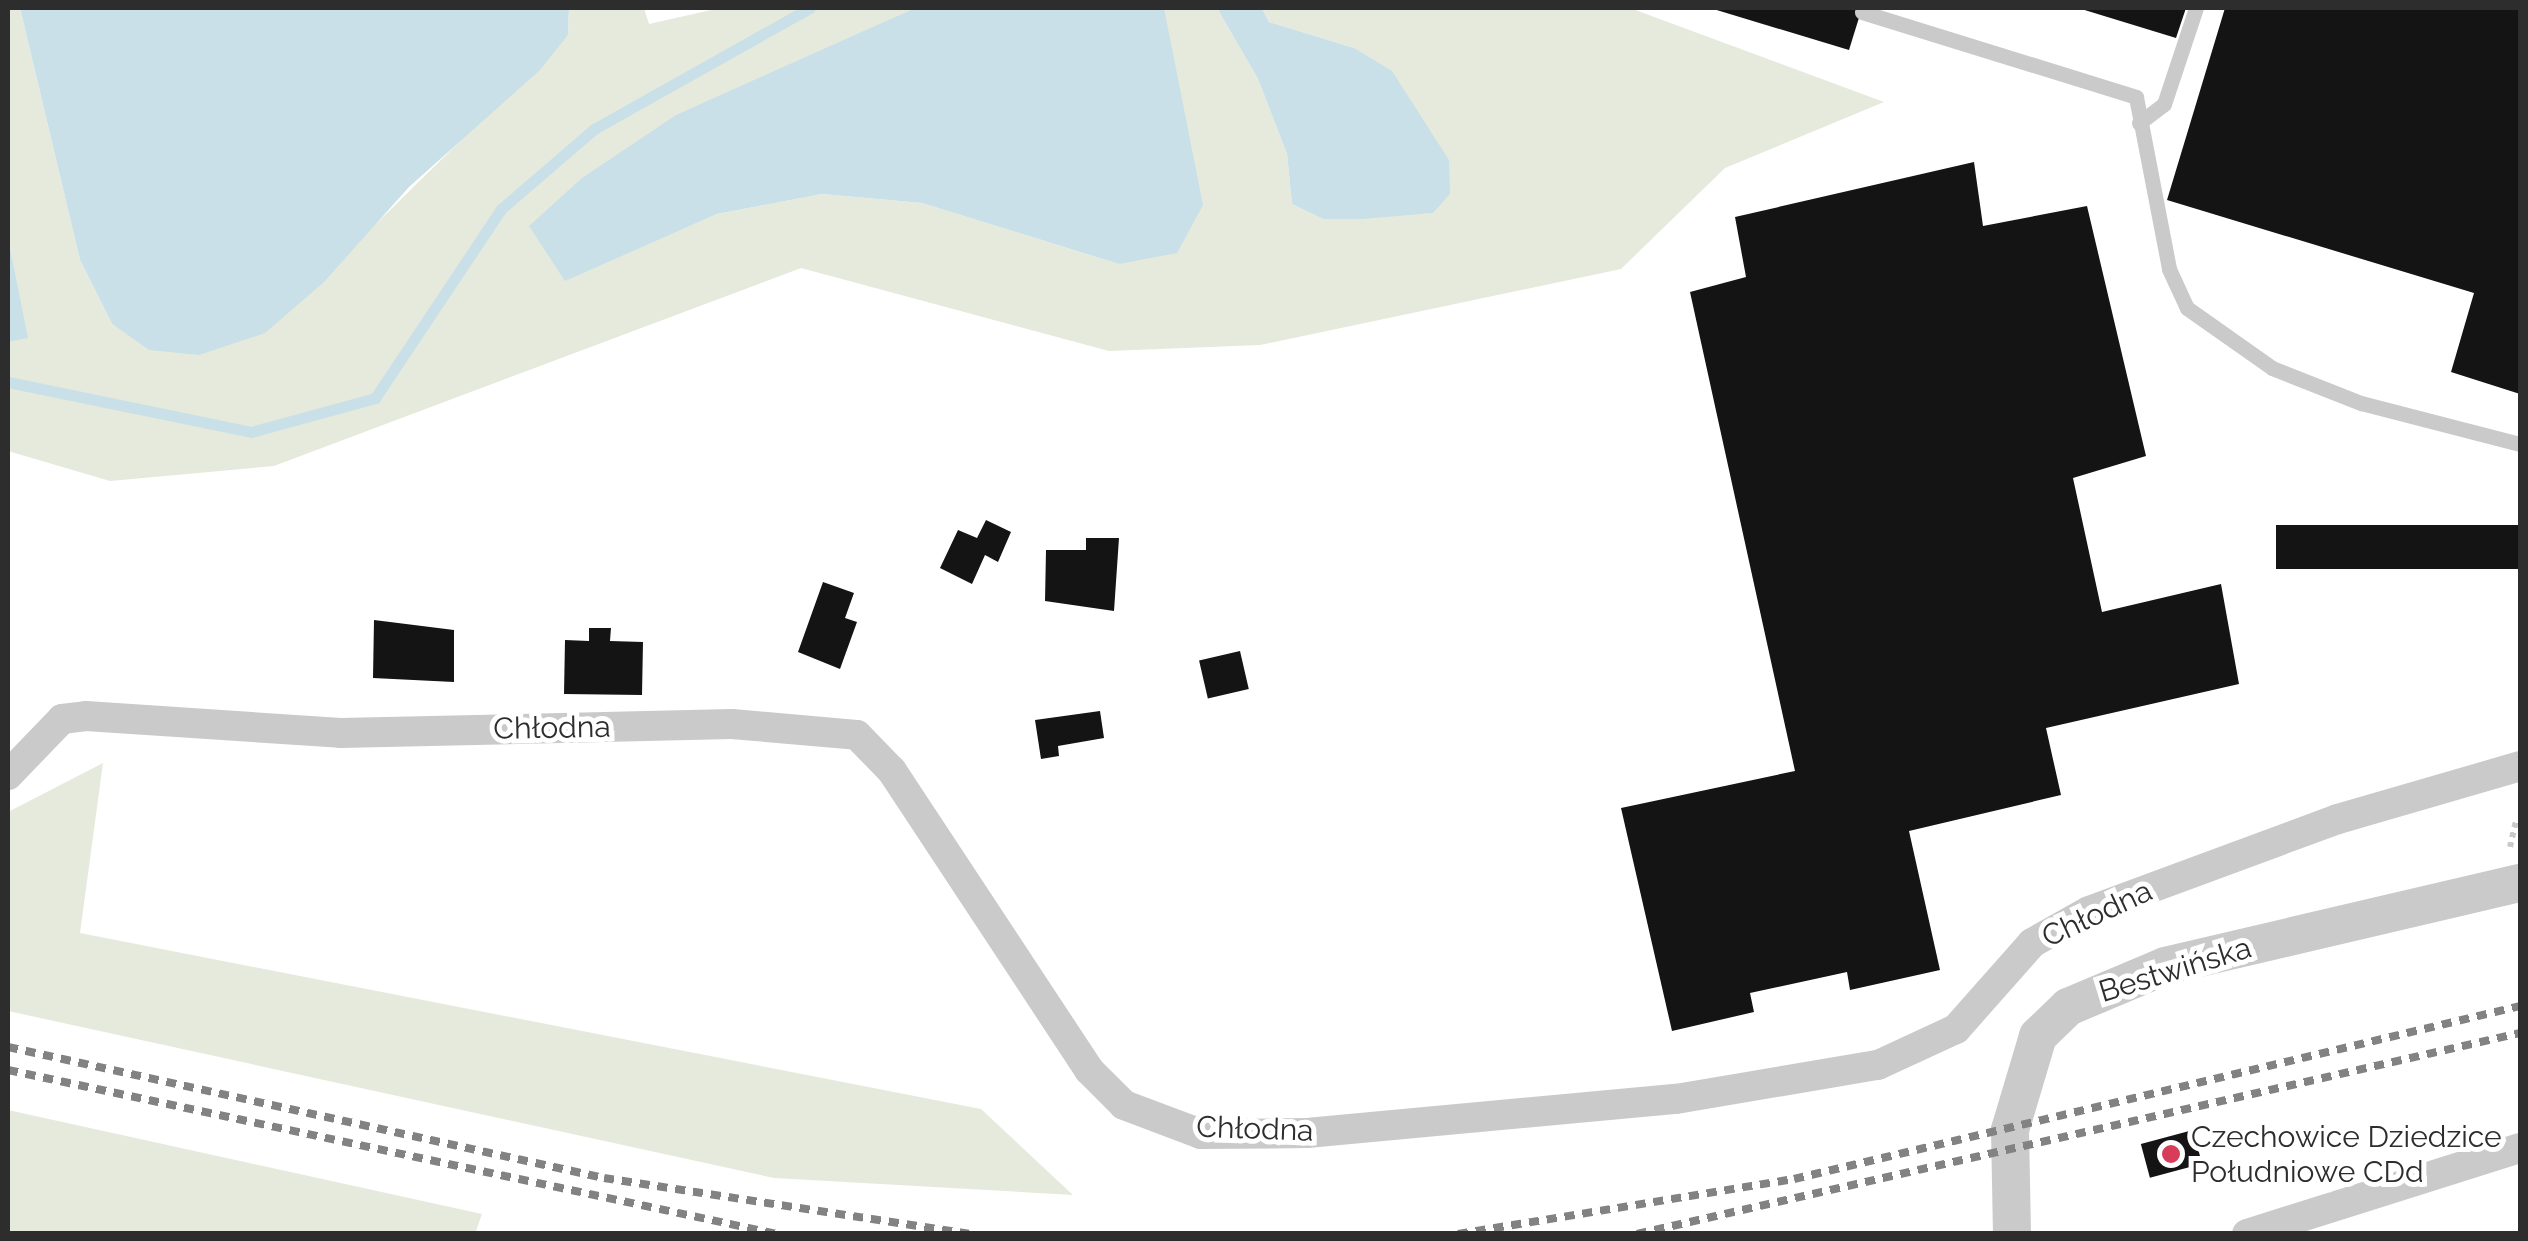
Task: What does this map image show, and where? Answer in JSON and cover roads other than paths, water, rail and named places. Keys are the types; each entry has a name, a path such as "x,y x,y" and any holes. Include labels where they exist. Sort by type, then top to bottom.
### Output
{"street":[{"name":"Chłodna","path":"8,776 62,720 86,716 340,733 732,724 857,735 892,771 1089,1070 1124,1105 1219,1134 1676,1100 1878,1065 1956,1029 2032,943 2089,911 2338,819 2520,766"},
{"name":"Bestwińska","path":"2012,1234 2010,1130 2038,1036 2068,1006 2166,966 2520,883"},
{"path":"2247,1234 2520,1148"}],"lane":[{"path":"2140,123 2164,104 2196,8"},
{"path":"1862,12 2136,97 2170,269 2187,308 2272,368 2520,444"}],"water":[{"path":"20,8 569,8 568,35 540,70 409,187 324,282 265,333 199,355 149,350 112,324 80,260"},
{"path":"915,8 1164,8 1203,205 1177,253 1119,264 922,203 822,194 717,214 565,281 529,226 582,178 676,115"},
{"path":"1217,8 1262,8 1269,22 1354,48 1392,71 1449,160 1450,194 1433,213 1362,219 1323,219 1292,204 1287,154 1258,79"},
{"path":"8,238 28,338 8,342"}],"waterway":[{"path":"8,382 251,432 375,398 501,209 594,129 810,8"}],"railway":[{"path":"1458,1234 1794,1179 2520,1006"},
{"path":"1637,1234 2520,1033"},
{"path":"8,1047 604,1178 969,1234"},
{"path":"8,1070 777,1234"}],"place":[{"name":"Czechowice Dziedzice Południowe CDd","path":"2171,1154"}]}
